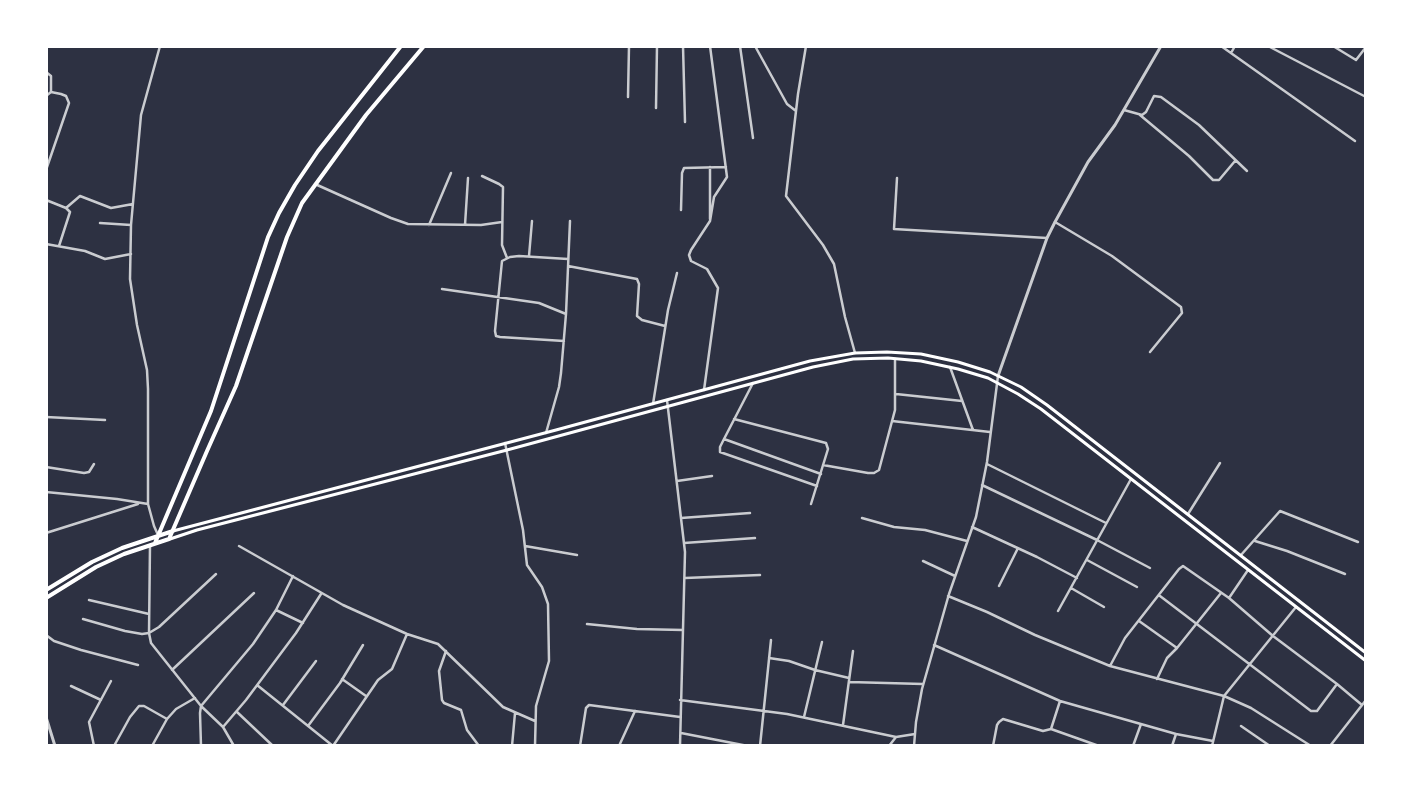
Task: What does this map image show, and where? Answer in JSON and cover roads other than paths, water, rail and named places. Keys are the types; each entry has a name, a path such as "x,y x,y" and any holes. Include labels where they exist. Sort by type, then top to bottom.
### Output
{"highway":[{"path":"155,543 211,411 268,237 279,213 295,184 318,151 401,46"},
{"path":"46,598 96,568 124,554 169,539 236,386 287,237 302,203 366,115 424,46"},
{"path":"46,590 92,562 122,548 173,531"}],"main road":[{"path":"173,531 810,361 855,353 921,354 958,362 998,376 1021,387 1047,405 1366,653"},
{"path":"169,539 813,367 853,359 895,358 950,367 988,378 1018,394 1041,409 1366,661"}],"street":[{"path":"158,535 148,504 148,389 130,280 131,225 141,115 160,46"},
{"path":"628,97 629,46"},
{"path":"656,108 657,46"},
{"path":"683,46 685,122"},
{"path":"704,390 718,288 705,267 691,261 689,258 690,250 710,221 714,196 727,179 710,46"},
{"path":"740,46 753,138"},
{"path":"755,46 787,104 796,111"},
{"path":"806,46 786,196 823,245 835,267 845,317 855,353"},
{"path":"914,746 923,684 948,596 972,527 982,485 998,376 1047,238 1088,162 1115,125 1160,46"},
{"path":"1221,46 1355,141"},
{"path":"1231,54 1235,46"},
{"path":"1268,46 1366,97"},
{"path":"1333,46 1356,60 1361,56 1366,47"},
{"path":"46,72 51,76 51,92"},
{"path":"46,96 51,92"},
{"path":"46,170 68,103 65,95 51,92"},
{"path":"1140,115 1146,112 1154,96 1161,97 1199,125 1247,171"},
{"path":"1124,110 1140,115 1189,156 1213,180 1219,180 1235,161"},
{"path":"710,166 710,221"},
{"path":"681,210 683,169 688,167 726,166"},
{"path":"429,225 452,173"},
{"path":"482,176 499,184 502,188 502,245 506,258"},
{"path":"465,225 468,178"},
{"path":"897,178 894,229 1047,238"},
{"path":"315,184 408,224 482,225 502,222"},
{"path":"66,208 80,196 111,208 133,204"},
{"path":"46,200 66,208 70,213 59,246"},
{"path":"529,256 532,221"},
{"path":"546,432 560,381 566,314 570,221"},
{"path":"1055,222 1112,256 1181,306 1182,314 1150,352"},
{"path":"100,223 131,225"},
{"path":"46,244 85,251 105,259 131,254"},
{"path":"564,341 498,337 495,331 501,264 506,258 529,256 569,260"},
{"path":"568,266 637,280 639,284 637,316 642,320 665,326"},
{"path":"653,404 665,326 677,273"},
{"path":"442,289 539,303 566,314"},
{"path":"823,465 868,473 876,472 881,466 895,410 895,358"},
{"path":"950,367 973,430"},
{"path":"753,384 720,449 722,452 817,486"},
{"path":"896,394 962,401"},
{"path":"668,400 684,543 685,578 680,746"},
{"path":"46,417 105,420"},
{"path":"734,420 825,442 828,447 811,504"},
{"path":"892,421 991,432"},
{"path":"724,439 821,474"},
{"path":"505,443 529,569 540,582 548,604 549,661 536,706 535,746"},
{"path":"1187,515 1220,463"},
{"path":"46,467 84,473 89,472 94,464"},
{"path":"986,464 1106,523"},
{"path":"677,481 712,476"},
{"path":"1058,612 1131,479"},
{"path":"982,485 1097,540 1150,568"},
{"path":"46,492 148,504"},
{"path":"46,533 140,503"},
{"path":"1240,556 1278,512 1282,511 1358,542"},
{"path":"681,518 750,513"},
{"path":"862,518 894,527 924,530 968,540"},
{"path":"972,527 1077,578"},
{"path":"684,543 755,538"},
{"path":"1254,541 1287,551 1345,574"},
{"path":"150,545 150,640 153,647 201,706 223,727 234,746"},
{"path":"238,546 293,576 321,594 407,634 438,644 501,706 536,721"},
{"path":"525,546 577,556"},
{"path":"999,586 1018,548"},
{"path":"1087,560 1137,587"},
{"path":"923,561 955,576"},
{"path":"1110,666 1125,638 1182,566 1229,598 1273,636 1362,705"},
{"path":"1229,598 1248,570"},
{"path":"83,619 125,631 142,634 149,633 159,627 216,574"},
{"path":"685,578 760,575"},
{"path":"201,746 201,706 237,665 276,610 293,576"},
{"path":"1071,588 1104,607"},
{"path":"1157,679 1167,658 1221,592"},
{"path":"172,670 254,593"},
{"path":"223,727 237,712 303,623 321,594"},
{"path":"948,596 1110,666 1224,696 1251,708 1311,746"},
{"path":"1160,596 1313,712 1317,711 1337,684"},
{"path":"89,600 149,614"},
{"path":"1212,746 1224,696 1296,608"},
{"path":"276,610 303,623"},
{"path":"1140,621 1177,648"},
{"path":"587,624 637,629 683,630"},
{"path":"46,634 54,641 138,666"},
{"path":"257,684 333,746 378,680 392,669 407,634"},
{"path":"760,746 771,640"},
{"path":"804,717 822,642"},
{"path":"308,726 363,645"},
{"path":"934,645 1060,701 1176,734 1213,741"},
{"path":"446,651 439,671 442,700 446,704 461,710 467,730 478,746"},
{"path":"843,725 853,651"},
{"path":"768,658 789,660 815,670 849,678"},
{"path":"283,705 316,661"},
{"path":"342,678 366,696"},
{"path":"94,746 89,723 111,681"},
{"path":"849,682 923,684"},
{"path":"71,686 100,700"},
{"path":"152,746 167,719 179,706 195,698"},
{"path":"680,700 764,710 896,737 915,734"},
{"path":"1330,746 1366,700"},
{"path":"1051,729 1060,701"},
{"path":"580,746 588,705 680,717"},
{"path":"114,746 130,717 139,706 144,706 167,719"},
{"path":"619,746 635,711"},
{"path":"237,712 273,746"},
{"path":"512,746 515,713"},
{"path":"46,717 55,746"},
{"path":"993,746 997,725 1003,719 1042,731 1051,729 1099,746"},
{"path":"1133,746 1141,724"},
{"path":"1241,726 1270,746"},
{"path":"680,733 748,746"},
{"path":"1172,746 1176,734"},
{"path":"889,746 896,737"}]}
